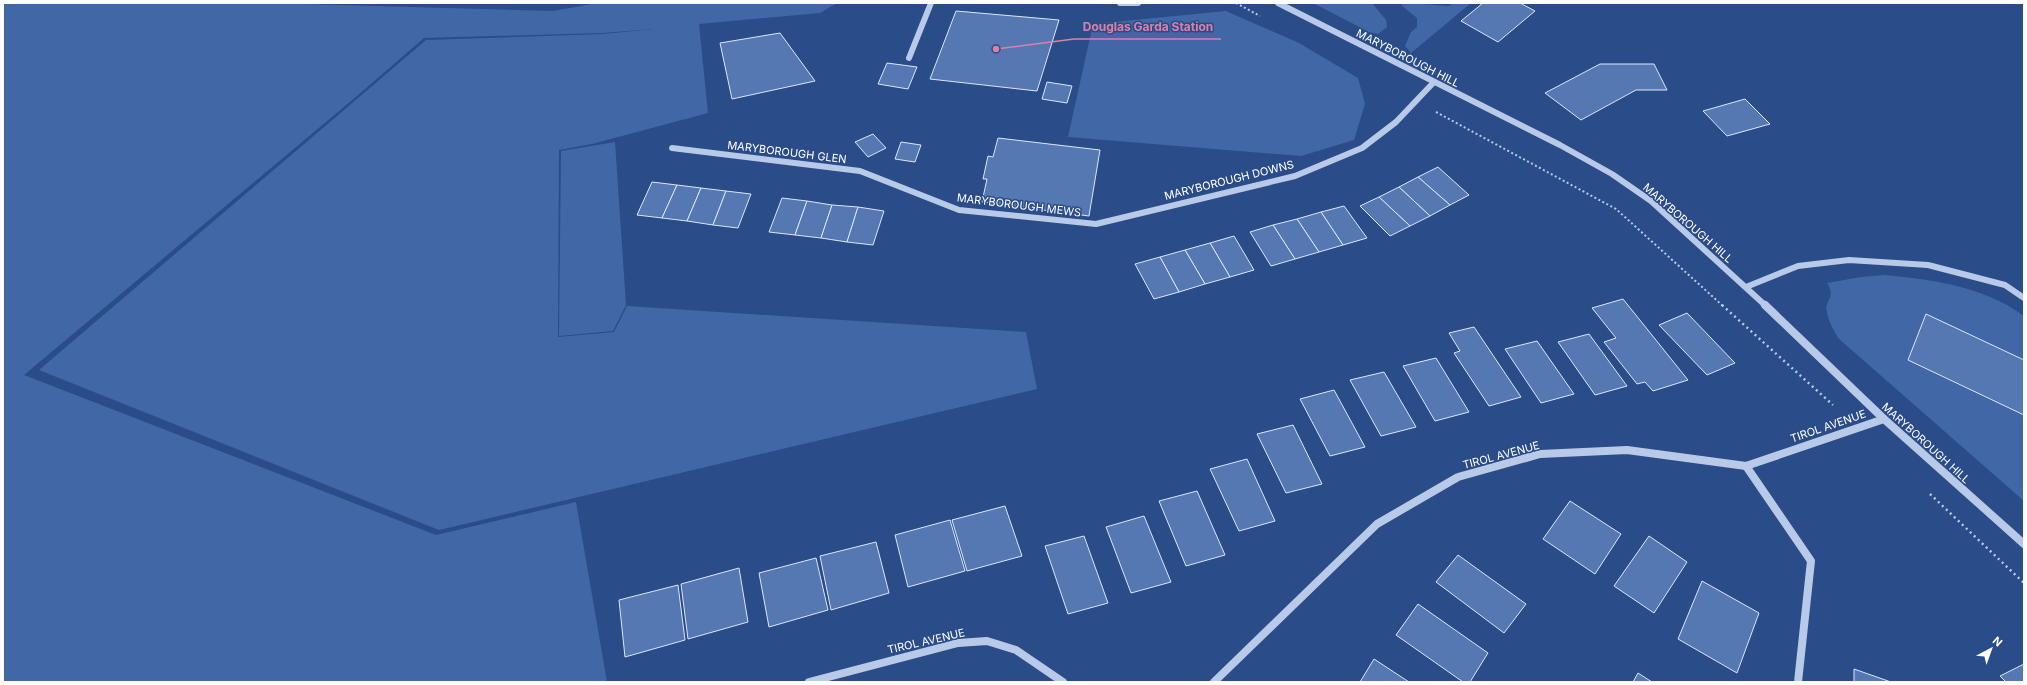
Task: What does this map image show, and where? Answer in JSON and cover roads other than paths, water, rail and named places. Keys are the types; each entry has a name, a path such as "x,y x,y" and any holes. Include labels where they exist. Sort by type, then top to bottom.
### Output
{"street":[{"path":"909,58 931,3"},
{"path":"1120,3 1138,3"},
{"name":"MARYBOROUGH HILL","path":"1278,3 1560,145 1612,174 1651,201 1746,287 1884,419 2024,544"},
{"name":"MARYBOROUGH DOWNS","path":"1096,224 1295,176 1362,148 1396,122 1434,82"},
{"name":"MARYBOROUGH GLEN","path":"672,148 860,170 896,185"},
{"name":"MARYBOROUGH MEWS","path":"896,185 959,210 1096,224"},
{"path":"1746,287 1798,266 1849,260 1928,265 2005,285 2024,298"},
{"name":"TIROL AVENUE","path":"1214,682 1377,524 1458,478 1540,454 1619,451 1746,466 1884,419"},
{"path":"1746,466 1811,561 1798,682"},
{"name":"TIROL AVENUE","path":"809,682 958,643 987,641 1016,650 1063,682"}],"place":[{"name":"Douglas Garda Station","path":"996,49"}]}
